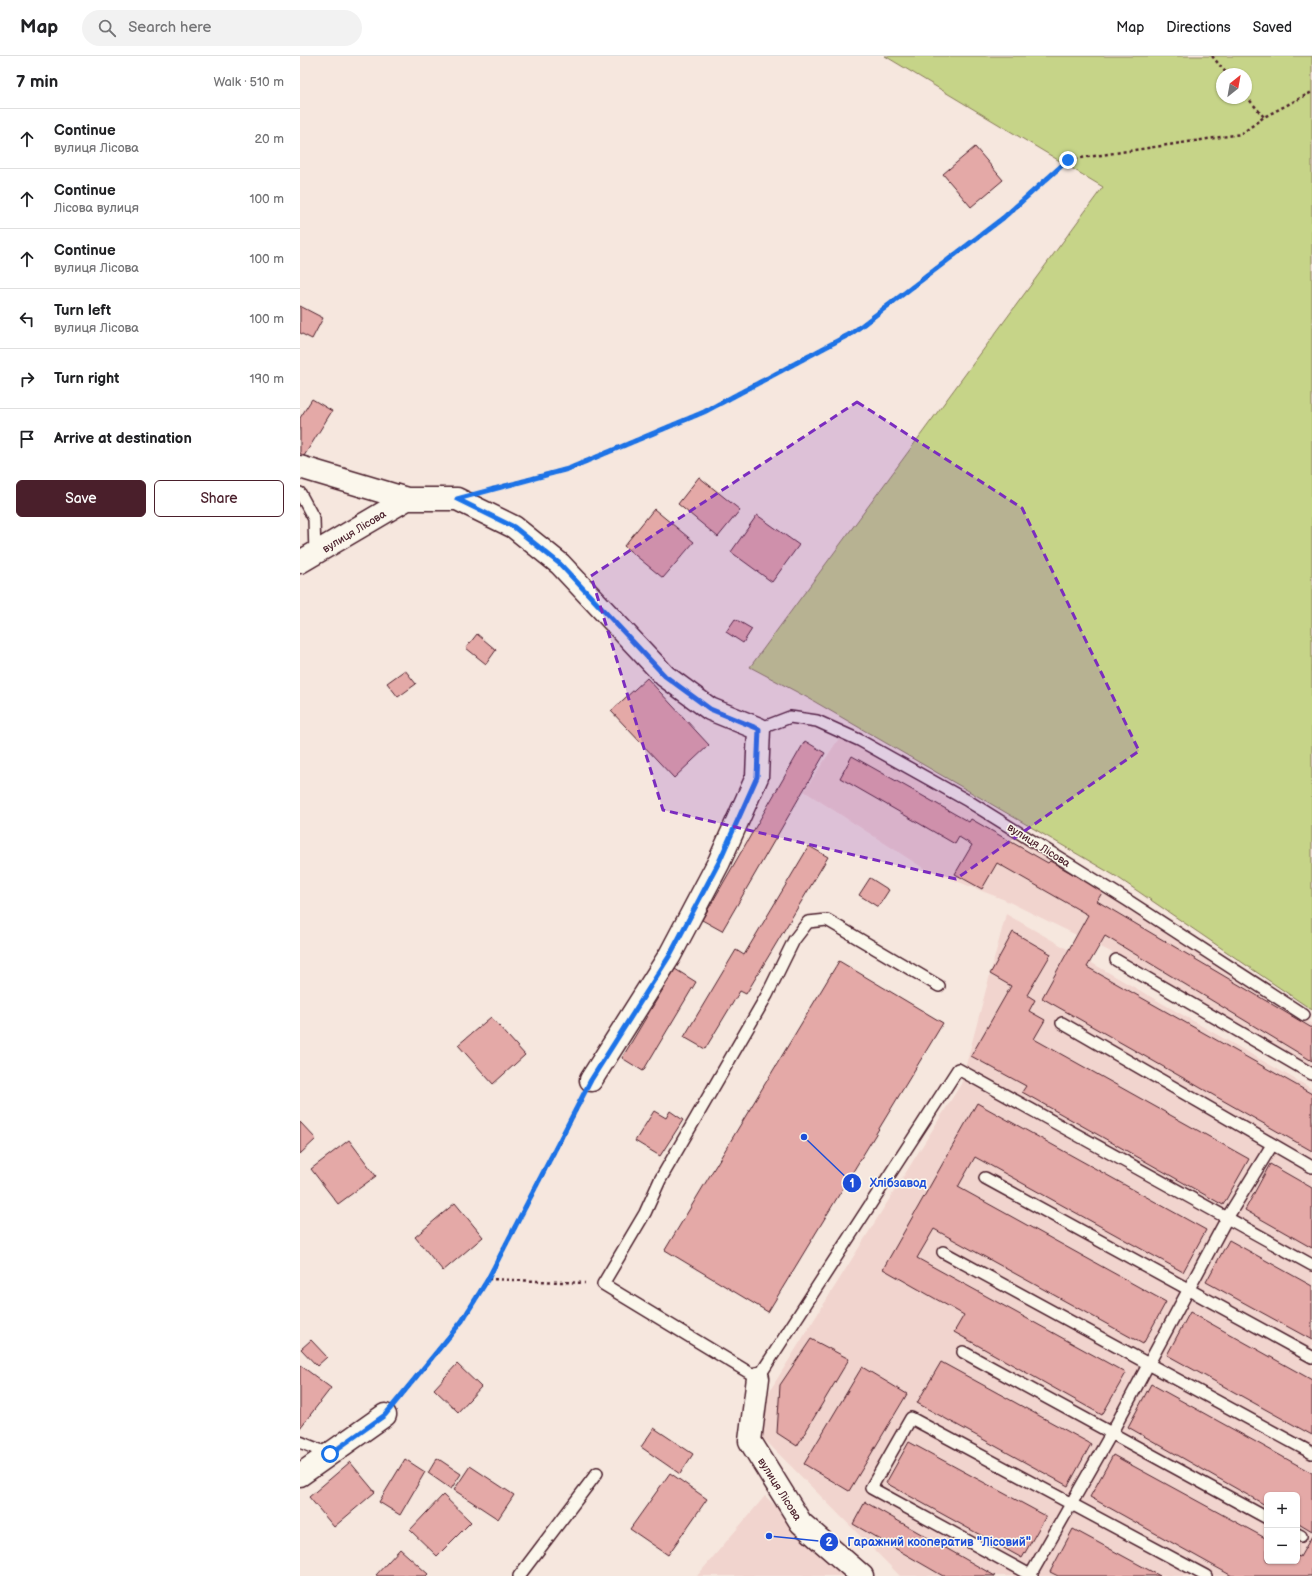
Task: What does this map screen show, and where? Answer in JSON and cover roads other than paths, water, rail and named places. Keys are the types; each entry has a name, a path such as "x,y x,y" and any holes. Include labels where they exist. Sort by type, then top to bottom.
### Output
{"street":[{"name":"вулиця Лісова","path":"300,467 407,499 457,499 514,527 560,564 665,676 710,709 759,729"},
{"name":"вулиця Лісова","path":"308,558 407,499"},
{"path":"591,1080 670,955 719,862 757,777 759,729"},
{"name":"вулиця Лісова","path":"758,1378 750,1441 801,1523 862,1576"},
{"path":"300,1475 385,1415"}],"lane":[{"path":"300,493 314,519 308,558"},
{"name":"вулиця Лісова","path":"759,729 790,718 817,722 859,740 968,801 1134,904 1304,1015"},
{"path":"939,986 827,920 808,922 794,940 767,995 660,1180 645,1213 603,1284 758,1378 958,1069 1312,1265"},
{"path":"1116,960 1312,1074"},
{"path":"1062,1023 1312,1167"},
{"path":"1206,1576 1070,1504 911,1418 871,1488 1031,1576 1070,1504 1111,1434 1227,1218 1272,1145"},
{"path":"985,1178 1312,1357"},
{"path":"943,1252 1312,1453"},
{"path":"963,1352 1264,1516"},
{"path":"300,1442 330,1454"},
{"path":"519,1576 597,1473"}],"place":[{"name":"Хлібзавод","path":"804,1137"},
{"name":"Гаражний кооператив \"Лісовий\"","path":"769,1536"}]}
